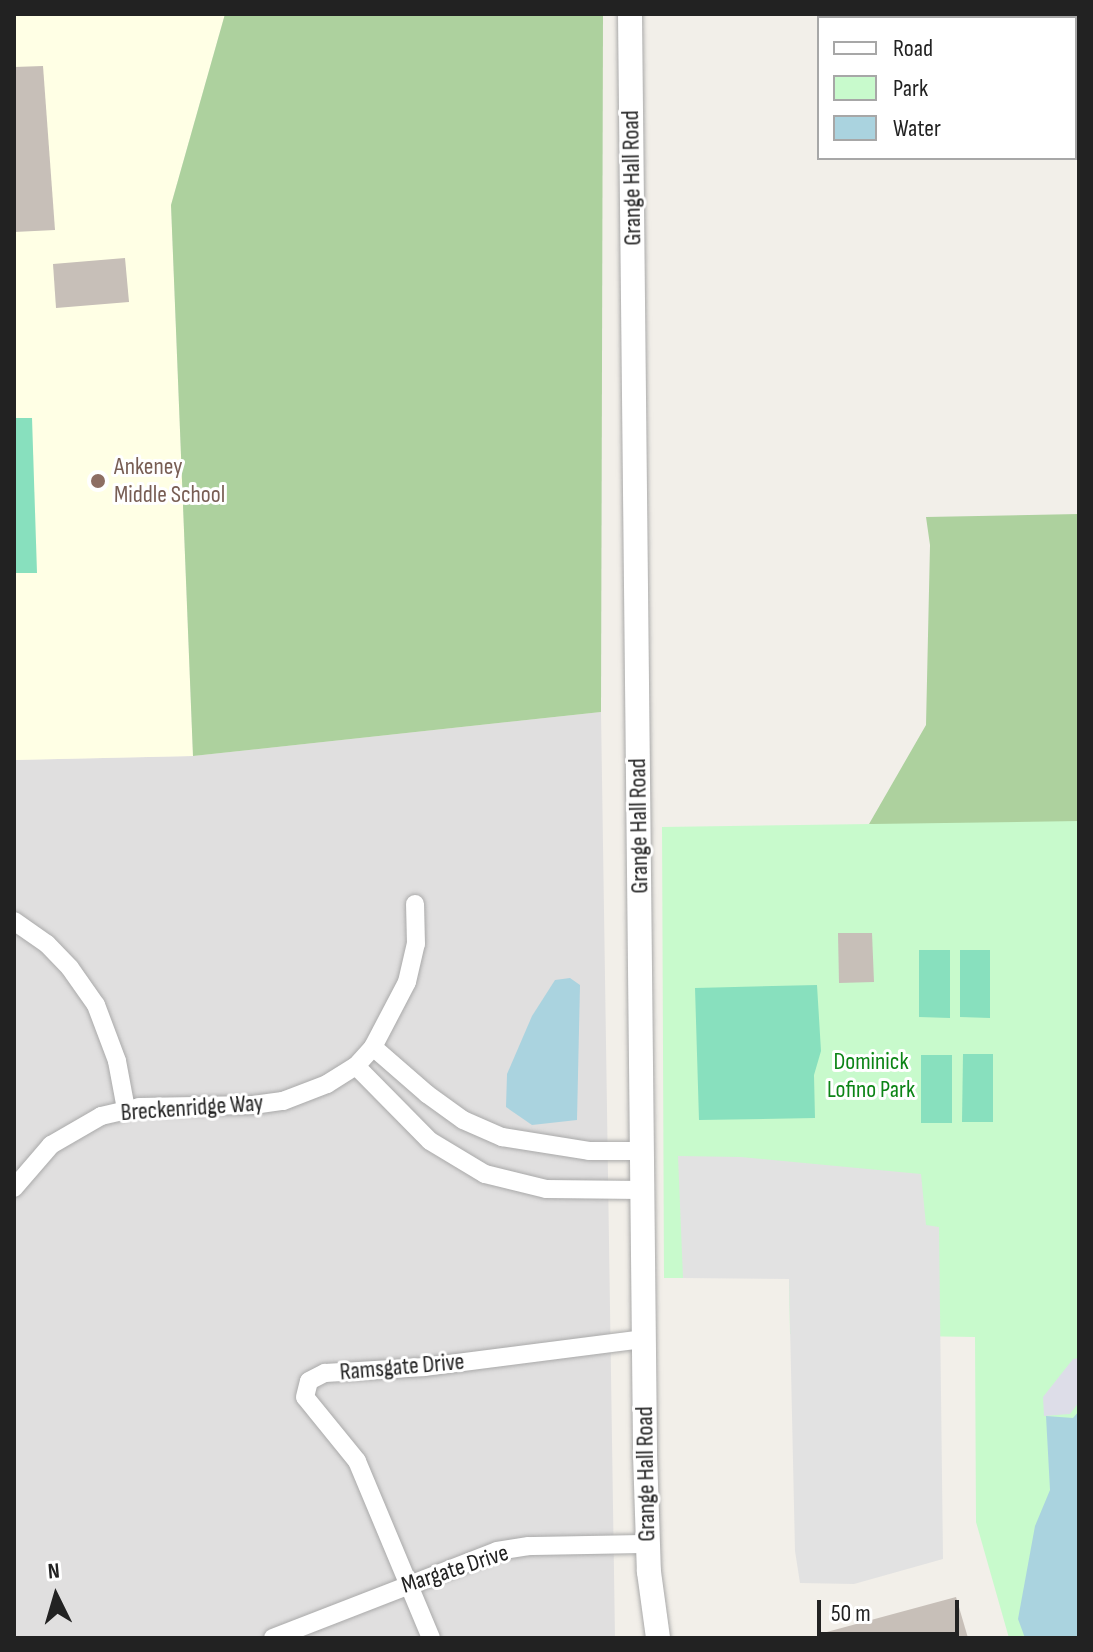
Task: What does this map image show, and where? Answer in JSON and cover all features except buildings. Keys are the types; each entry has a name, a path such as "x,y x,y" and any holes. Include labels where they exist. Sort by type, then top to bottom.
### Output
{"street":[{"name":"Grange Hall Road","path":"630,14 647,1544 658,1638"},
{"name":"Breckenridge Way","path":"14,1188 51,1145 101,1116 126,1109 283,1101 327,1084 356,1066 373,1047 407,982 416,944 415,904"},
{"path":"14,921 47,944 70,968 96,1005 113,1049 126,1109"},
{"path":"373,1047 427,1094 463,1120 502,1137 589,1151 642,1151"},
{"path":"356,1066 430,1141 485,1174 546,1189 642,1190"},
{"name":"Ramsgate Drive","path":"431,1638 357,1461 309,1406 305,1389 309,1381 325,1373 425,1367 645,1339"},
{"name":"Margate Drive","path":"273,1638 497,1551 529,1546 647,1544"}],"shaded area":[{"name":"Ankeney Middle School","path":"14,14 225,14 171,205 193,756 14,760"},
{"path":"601,712 615,1638 14,1638 14,760 193,756"},
{"path":"678,1156 741,1157 921,1174 926,1225 939,1227 943,1559 854,1584 800,1583 795,1551 789,1279 683,1278"},
{"path":"1079,1358 1079,1402 1070,1414 1044,1416 1043,1397 1073,1359"}],"green space":[{"path":"225,14 603,14 601,712 193,756 171,205"},
{"path":"14,418 32,418 37,573 14,573"},
{"path":"1079,514 1079,1177 865,831 926,725 930,545 926,517"},
{"name":"Dominick Lofino Park","path":"1079,821 1079,1638 1009,1638 976,1522 975,1337 790,1334 789,1278 664,1278 662,827"},
{"path":"919,950 950,950 950,1018 919,1017"},
{"path":"960,950 990,950 990,1018 960,1017"},
{"path":"817,985 821,1051 814,1075 815,1118 699,1120 695,988"},
{"path":"963,1054 993,1054 993,1122 962,1122"},
{"path":"921,1055 952,1055 952,1123 921,1123"}],"water":[{"path":"570,978 580,985 577,1120 532,1125 506,1107 507,1074 532,1016 555,980"},
{"path":"1079,1411 1079,1638 1025,1638 1018,1619 1035,1526 1050,1490 1046,1416 1073,1418"}],"place":[{"name":"Ankeney Middle School","path":"98,481"}]}
